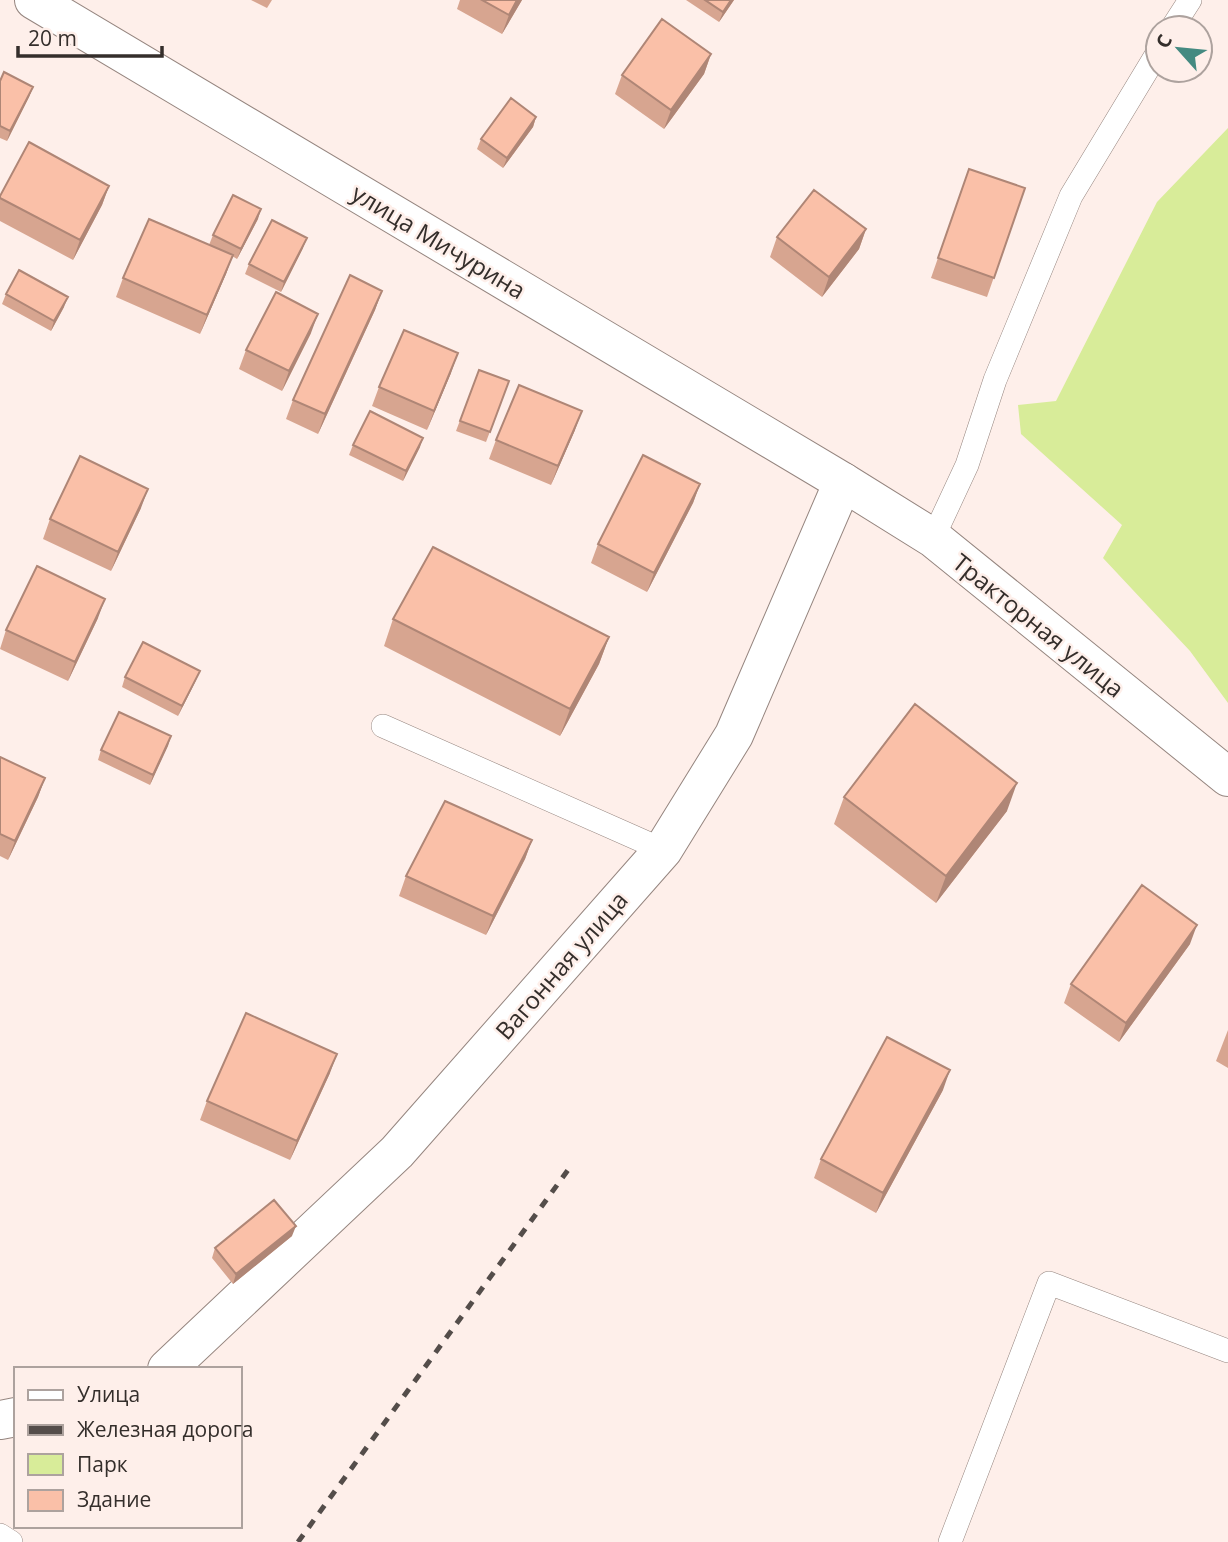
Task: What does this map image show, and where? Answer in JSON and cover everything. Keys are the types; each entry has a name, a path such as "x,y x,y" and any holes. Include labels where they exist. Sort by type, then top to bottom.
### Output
{"main road":[{"name":"улица Мичурина","path":"34,0 844,482"},
{"name":"Тракторная улица","path":"844,482 933,538 1228,777"},
{"name":"Вагонная улица","path":"169,1367 397,1152 663,850 734,735 844,482"}],"lane":[{"path":"933,538 967,465 995,380 1070,196 1144,75"},
{"path":"383,726 663,850"},
{"path":"950,1542 1049,1283 1228,1350"},
{"path":"0,1535 10,1542"}],"green space":[{"path":"1228,128 1228,703 1190,651 1103,558 1122,525 1021,434 1018,405 1056,401 1157,202"}],"building":[{"path":"482,0 517,0 509,15"},
{"path":"705,0 731,0 723,12"},
{"path":"662,19 711,54 671,110 622,75"},
{"path":"4,72 33,87 10,131 0,126 0,81"},
{"path":"511,98 536,117 507,158 481,139"},
{"path":"29,142 109,186 80,240 0,198"},
{"path":"969,169 1025,188 994,278 938,258"},
{"path":"814,190 866,229 829,277 777,237"},
{"path":"233,195 261,209 241,249 213,235"},
{"path":"149,219 233,255 207,315 123,278"},
{"path":"272,220 307,238 284,282 249,264"},
{"path":"19,270 68,297 54,321 6,294"},
{"path":"350,275 382,291 325,414 293,400"},
{"path":"276,292 318,314 289,371 246,350"},
{"path":"404,330 458,353 434,411 379,387"},
{"path":"479,370 509,381 490,432 460,421"},
{"path":"519,385 582,411 558,466 496,440"},
{"path":"370,411 423,438 406,471 353,445"},
{"path":"643,455 700,484 654,573 598,544"},
{"path":"80,456 148,489 118,552 50,519"},
{"path":"433,547 609,637 570,709 393,619"},
{"path":"37,566 105,599 75,662 6,630"},
{"path":"143,642 200,671 182,706 125,677"},
{"path":"915,704 1017,783 946,876 844,797"},
{"path":"119,712 171,736 153,775 101,750"},
{"path":"0,757 45,778 15,841 0,834"},
{"path":"445,801 532,840 493,916 406,876"},
{"path":"1142,885 1197,925 1126,1023 1071,984"},
{"path":"246,1013 337,1054 297,1141 207,1101"},
{"path":"887,1037 950,1070 883,1193 821,1159"},
{"path":"274,1200 296,1226 236,1274 215,1248"}],"railway":[{"path":"298,1542 568,1170"}]}
